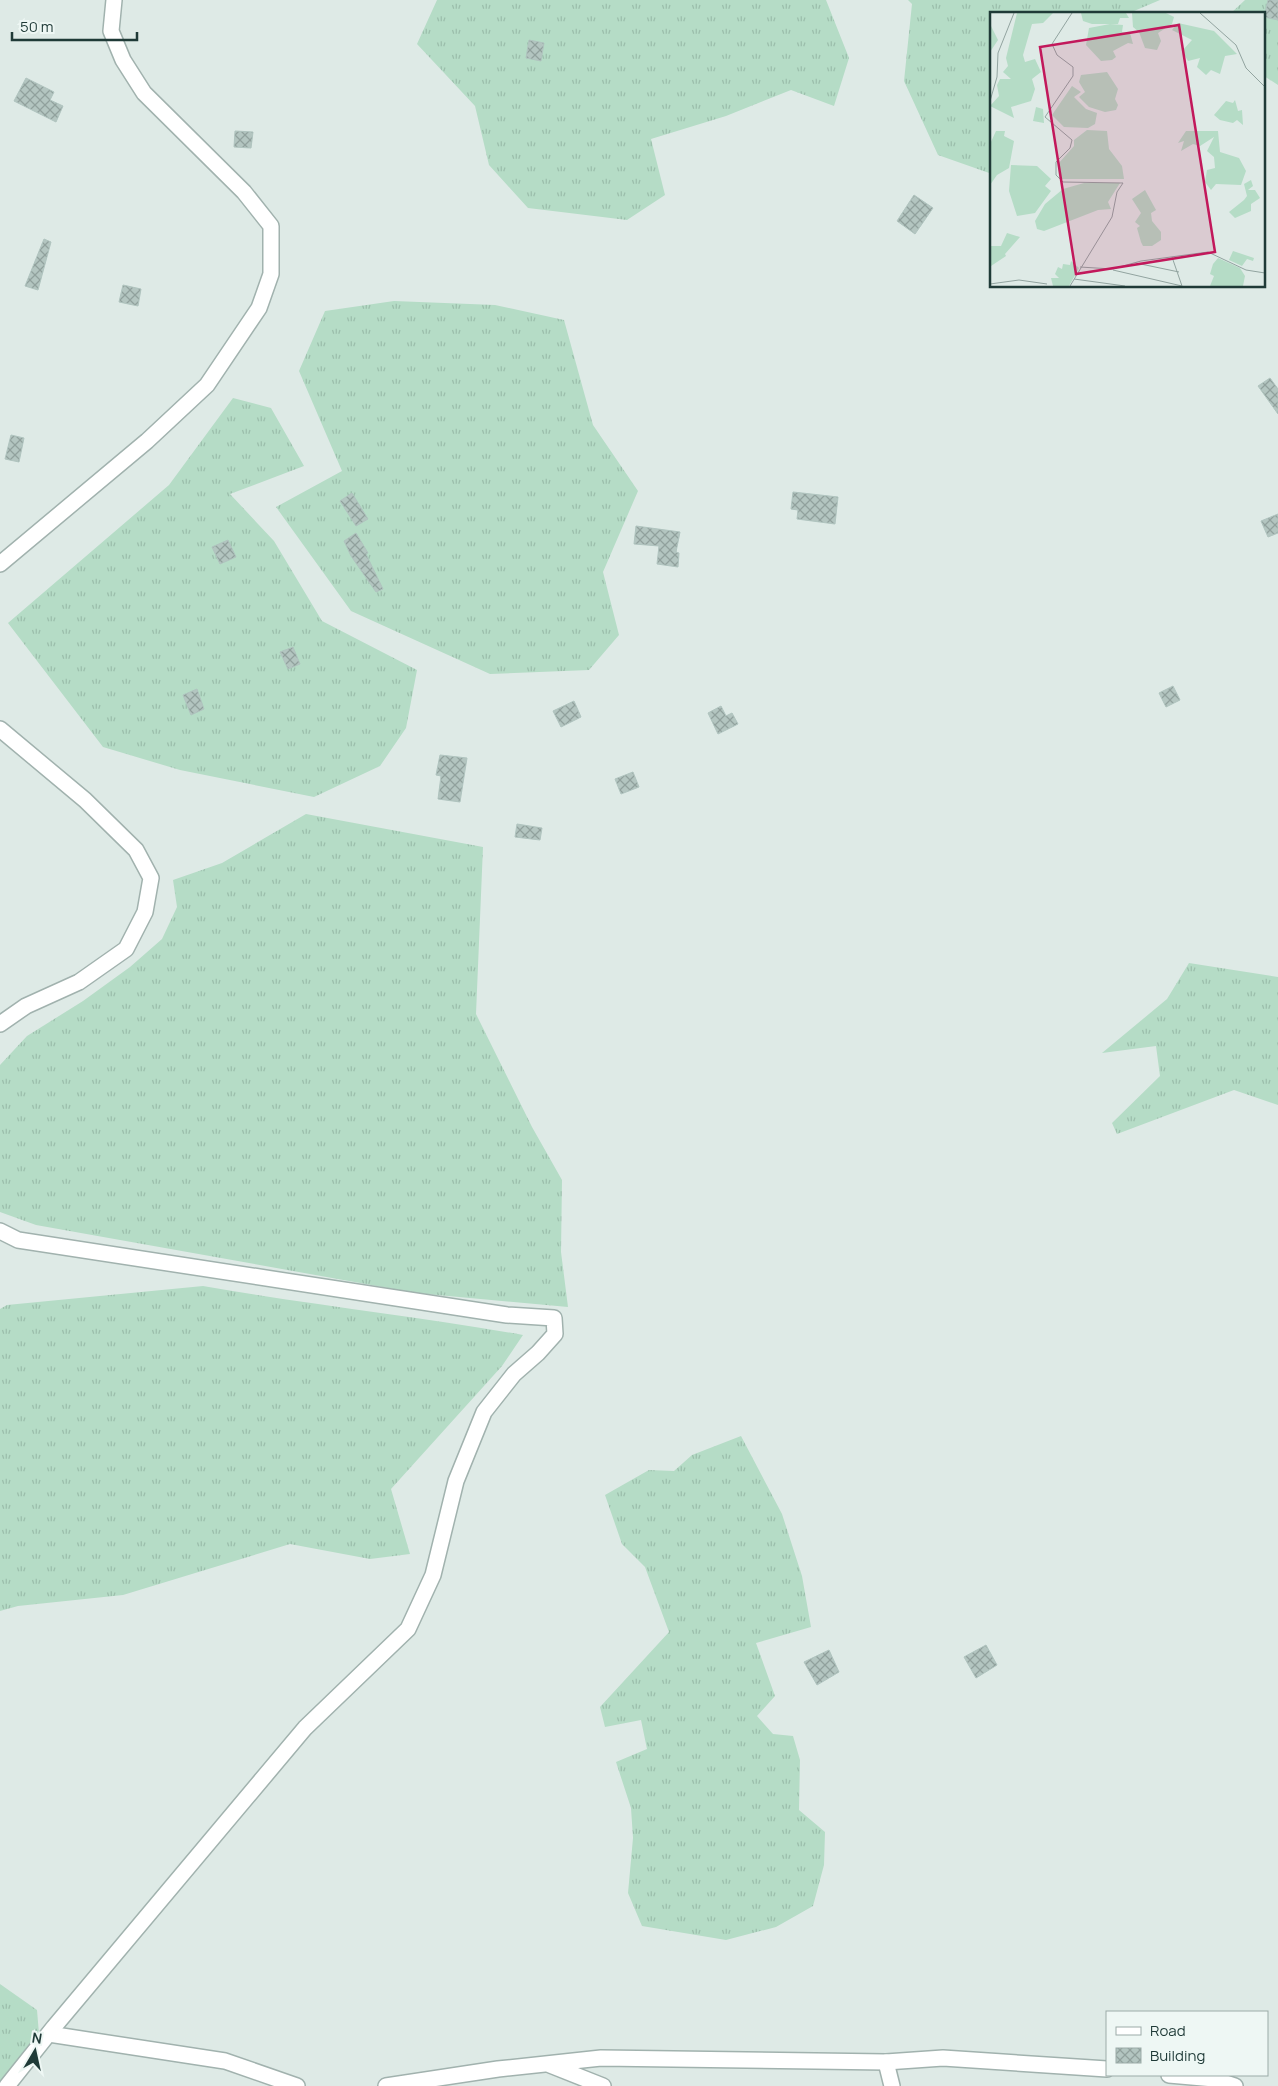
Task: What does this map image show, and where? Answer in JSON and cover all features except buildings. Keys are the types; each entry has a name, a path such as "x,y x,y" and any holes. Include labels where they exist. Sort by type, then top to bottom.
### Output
{"street":[{"path":"0,564 147,441 207,385 259,308 271,274 270,226 244,192 144,93 123,60 110,32 114,0"},
{"path":"0,729 85,800 136,850 151,878 145,912 126,949 79,982 26,1006 0,1024"},
{"path":"0,1231 18,1240 507,1315 554,1318 555,1326 555,1334 538,1353 514,1374 484,1412 456,1481 433,1575 408,1628 305,1728 49,2034 8,2086"},
{"path":"49,2034 226,2061 296,2086"},
{"path":"386,2086 601,2058 886,2062 943,2058 1106,2069"},
{"path":"886,2062 892,2086"},
{"path":"546,2064 603,2086"},
{"path":"1180,2076 1214,2079 1235,2086"}],"green space":[{"path":"437,0 826,0 849,58 834,106 791,90 726,116 651,139 665,195 627,220 528,208 489,165 475,106 417,44"},
{"path":"908,0 1160,0 1132,12 990,12 990,173 938,155 904,81 912,4"},
{"path":"1245,0 1278,0 1278,85 1266,77 1266,12 1232,12"},
{"path":"394,301 495,305 564,320 593,425 638,491 603,572 619,635 589,670 490,674 351,611 276,507 342,471 299,371 325,311"},
{"path":"233,398 271,408 304,466 230,494 274,541 322,621 417,670 406,728 380,766 314,797 180,770 103,747 8,623 169,485"},
{"path":"306,814 483,847 476,1014 532,1127 562,1180 561,1252 568,1307 416,1293 36,1225 0,1212 0,1065 27,1036 83,1001 130,967 162,939 177,907 173,880 222,863"},
{"path":"1189,963 1278,977 1278,1105 1234,1090 1117,1134 1112,1123 1160,1076 1156,1046 1102,1053 1167,999"},
{"path":"203,1286 523,1335 502,1366 391,1489 410,1554 370,1559 290,1544 123,1595 18,1606 0,1611 0,1309 7,1305"},
{"path":"741,1436 782,1514 802,1576 811,1627 756,1643 775,1696 757,1716 773,1734 793,1736 800,1760 799,1810 825,1832 824,1865 813,1906 776,1927 726,1940 642,1926 628,1893 633,1838 631,1808 616,1762 647,1749 641,1720 605,1727 600,1707 669,1632 645,1567 622,1544 605,1495 649,1470 674,1471 692,1455"},
{"path":"0,1984 37,2010 39,2034 0,2083"}]}
